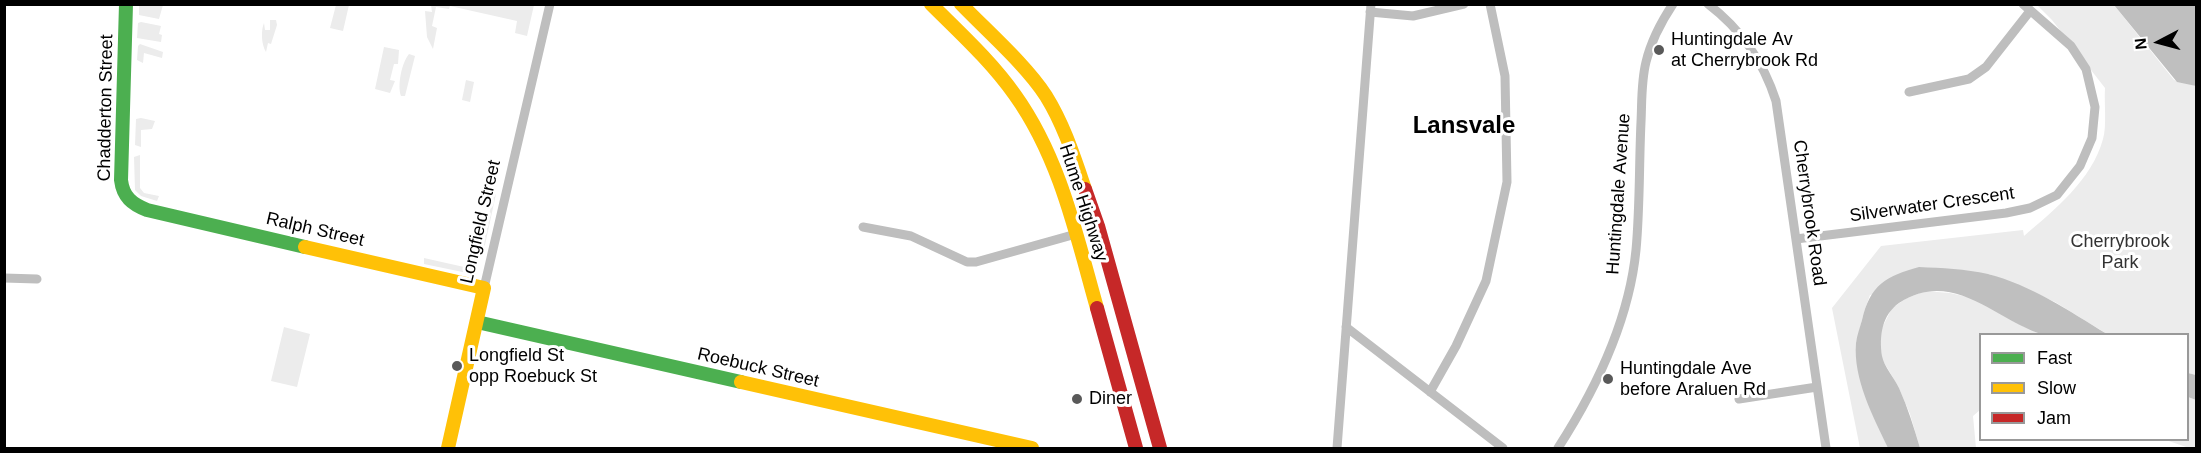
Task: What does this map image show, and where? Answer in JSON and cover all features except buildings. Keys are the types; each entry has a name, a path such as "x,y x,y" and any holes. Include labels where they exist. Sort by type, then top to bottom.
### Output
{"main road":[{"name":"Chadderton Street","path":"126,4 121,180 125,197 137,206"},
{"name":"Hume Highway","path":"930,4 978,51 1010,88 1025,110 1055,166 1136,448"},
{"name":"Hume Highway","path":"961,4 1033,79 1045,95 1065,131 1098,226 1160,448"},
{"name":"Ralph Street","path":"137,206 484,288"},
{"name":"Longfield Street","path":"448,448 484,288"},
{"name":"Roebuck Street","path":"477,322 1032,448"}],"street":[{"name":"Longfield Street","path":"484,288 550,4"},
{"path":"1337,448 1370,8 1413,16 1464,4"},
{"path":"1430,392 1456,346 1486,281 1507,182 1505,76 1490,4"},
{"name":"Huntingdale Avenue","path":"1558,448 1583,410 1599,377 1630,287 1636,251 1643,75 1653,39 1672,4"},
{"name":"Cherrybrook Road","path":"1708,4 1737,30 1752,48 1769,81 1776,101 1826,448"},
{"path":"1909,92 1970,79 1986,67 2027,8"},
{"name":"Silverwater Crescent","path":"1796,239 2006,213 2030,208 2057,195 2080,166 2092,138 2095,106 2086,69 2071,46 2027,8"},
{"path":"863,227 911,236 968,262 976,262 1076,234"},
{"path":"4,278 36,279"},
{"path":"1346,327 1503,448"},
{"path":"1739,399 1817,387"}],"green space":[{"path":"431,4 534,5 527,36 515,33 517,21 450,6 449,9 436,7 432,26 437,28 433,49 427,37 425,11 432,12"},
{"path":"139,5 163,5 159,19 139,15"},
{"path":"336,5 349,5 343,31 330,28"},
{"name":"Cherrybrook Park","path":"2037,5 2114,5 2174,80 2196,86 2196,375 2189,373 2189,333 2105,333 2055,302 1989,274 1870,295 1856,343 1870,408 1888,448 1860,448 1832,308 1881,246 2023,230 2024,236 2071,193 2098,154 2104,134 2105,88 2052,20"},
{"path":"270,20 276,20 277,25 266,52 262,41 262,29 264,23 265,30 270,30"},
{"path":"138,23 161,26 159,34 162,35 161,42 137,38"},
{"path":"140,44 163,52 162,58 144,53 143,63 137,60"},
{"path":"384,47 399,50 398,64 394,64 390,80 395,81 390,93 375,89"},
{"path":"409,54 415,56 405,96 401,96 401,74"},
{"path":"466,80 474,82 470,102 462,100"},
{"path":"136,119 155,121 152,129 141,130 141,147 135,145"},
{"path":"140,155 140,188 144,193 159,196 157,201 141,196 135,190 134,157"},
{"path":"494,193 496,194 483,254 480,255"},
{"path":"424,258 474,269 472,274 424,264"},
{"path":"1925,291 1972,298 2038,333 1979,333 1979,411 1973,416 1976,448 1920,448 1910,414 1898,386 1882,359 1879,334 1892,308 1907,298"},
{"path":"284,327 310,334 297,387 271,381"},
{"path":"2189,397 2196,400 2196,448 2169,441 2189,441"}],"shaded area":[{"path":"2114,5 2196,5 2196,86 2177,82"},
{"path":"1919,267 1988,274 2019,285 2049,300 2105,333 2038,333 1988,307 1954,293 1936,291 1918,294 1899,303 1893,308 1883,326 1882,356 1902,396 1920,448 1888,448 1870,410 1861,384 1856,357 1856,340 1870,298 1881,284 1897,274"},
{"path":"2189,373 2196,375 2196,400 2189,397"}],"traffic: fast":[{"path":"126,4 121,180 126,195 147,210 305,247"},
{"path":"477,322 741,382"}],"traffic: slow":[{"path":"931,4 996,71 1031,119 1044,144 1065,197 1097,308"},
{"path":"961,4 1038,84 1063,130 1085,189"},
{"path":"305,247 484,288 448,448"},
{"path":"741,382 1032,448"}],"traffic: jam":[{"path":"1085,189 1098,226 1160,448"},
{"path":"1097,308 1136,448"}],"place":[{"name":"Huntingdale Av at Cherrybrook Rd","path":"1659,50"},
{"name":"Longfield St opp Roebuck St","path":"457,366"},
{"name":"Huntingdale Ave before Araluen Rd","path":"1608,379"},
{"name":"Diner","path":"1077,399"}],"district":[{"name":"Lansvale","path":"1464,126"}]}
